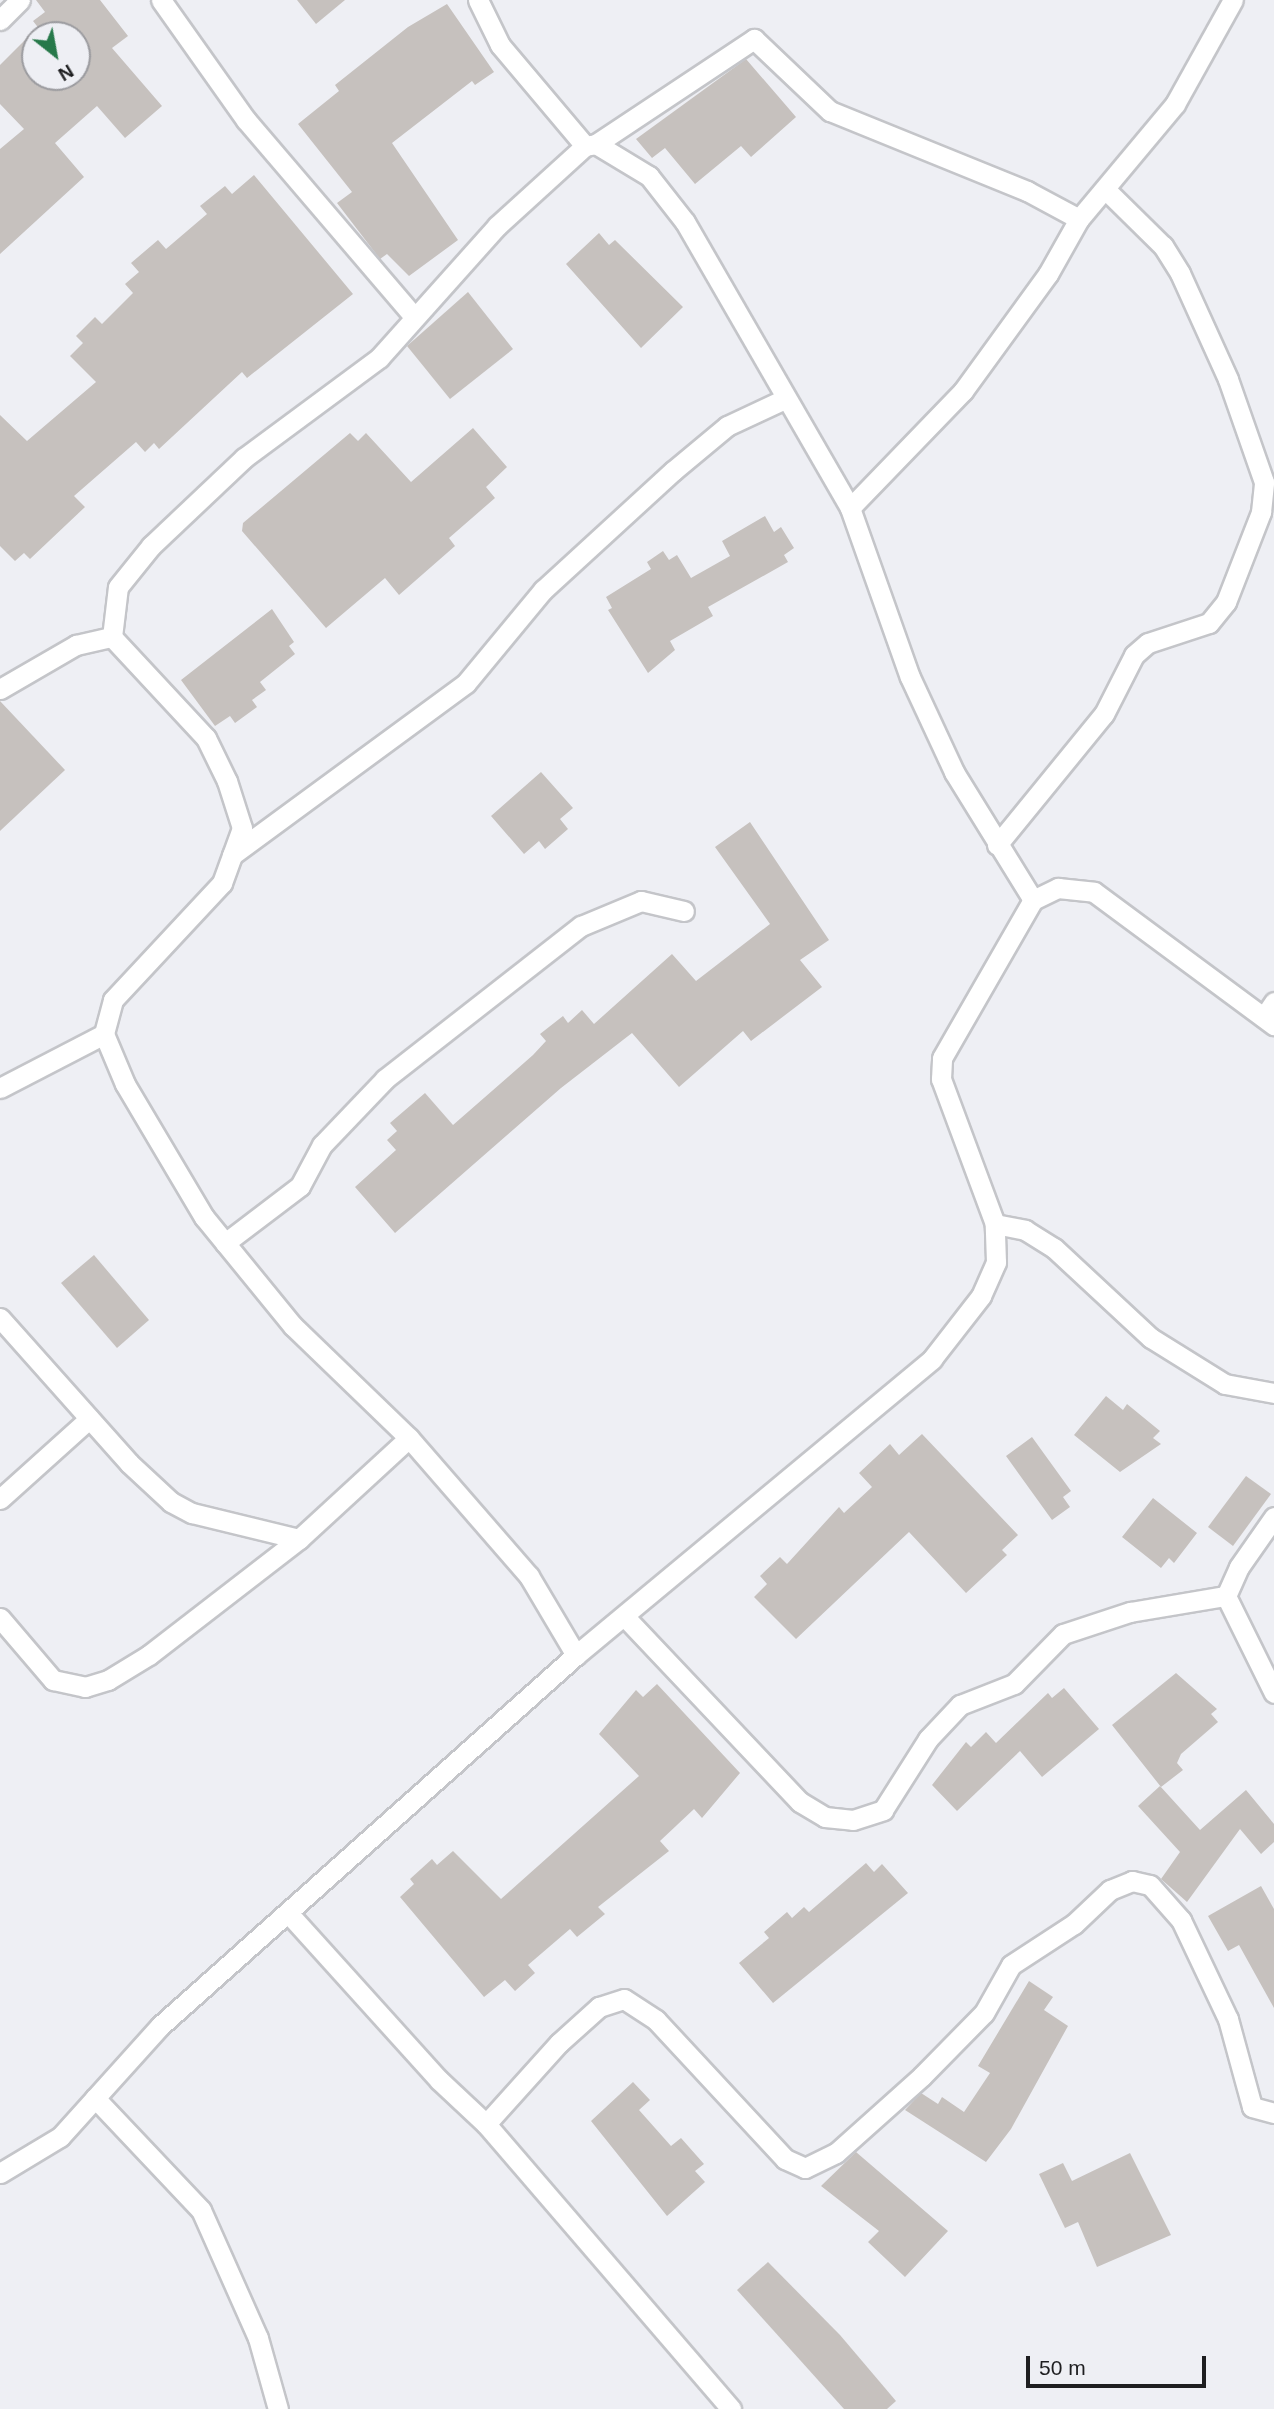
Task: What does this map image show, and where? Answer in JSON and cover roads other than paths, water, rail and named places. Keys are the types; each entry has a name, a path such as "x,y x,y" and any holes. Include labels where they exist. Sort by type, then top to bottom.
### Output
{"street":[{"path":"0,20 20,0"},
{"path":"161,0 246,120 414,317"},
{"path":"478,0 500,45 591,145 649,176 668,195 850,508 910,677 997,845 1033,900"},
{"path":"850,508 963,391 1048,274 1079,219 1175,104 1233,0"},
{"path":"576,1656 529,1576 409,1438 293,1326 225,1243 125,1084 104,1034 113,1000 222,883 242,828 227,781 205,738 112,636 118,587 150,546 244,458 379,358 497,226 591,145 754,38 830,111 1027,191 1079,219"},
{"path":"997,845 1104,714 1135,654 1148,643 1209,623 1226,602 1261,512 1264,482 1228,379 1180,273 1163,246 1105,189"},
{"path":"232,855 466,683 543,590 673,471 727,426 785,399"},
{"path":"0,689 76,645 112,636"},
{"path":"0,2173 60,2137 160,2026 576,1656 932,1359 981,1296 996,1262 995,1224 941,1079 942,1058 1033,900 1058,888 1094,892 1270,1015"},
{"path":"225,1243 300,1186 322,1146 385,1079 581,926 642,901 684,911"},
{"path":"0,1088 104,1034"},
{"path":"995,1224 1025,1230 1054,1248 1141,1331 1215,1377 1256,1392 1274,1393"},
{"path":"0,1318 89,1419 171,1502 192,1513 299,1539"},
{"path":"0,1499 89,1419"},
{"path":"0,1618 53,1680 85,1687 149,1655 299,1539 409,1438"},
{"path":"1226,1596 1239,1567 1274,1517"},
{"path":"624,1616 800,1801 825,1817 853,1820 883,1810 928,1739 960,1705 1014,1684 1063,1634 1130,1612 1226,1596"},
{"path":"1226,1596 1274,1693"},
{"path":"486,2124 559,2043 599,2007 624,1999 656,2020 785,2159 805,2168 836,2153 922,2076 984,2014 1011,1965 1074,1924 1110,1890 1132,1881 1150,1885 1181,1920 1228,2019 1252,2108 1274,2113"},
{"path":"289,1913 439,2080 486,2124 731,2409"},
{"path":"95,2098 201,2210 258,2338 278,2409"}]}
